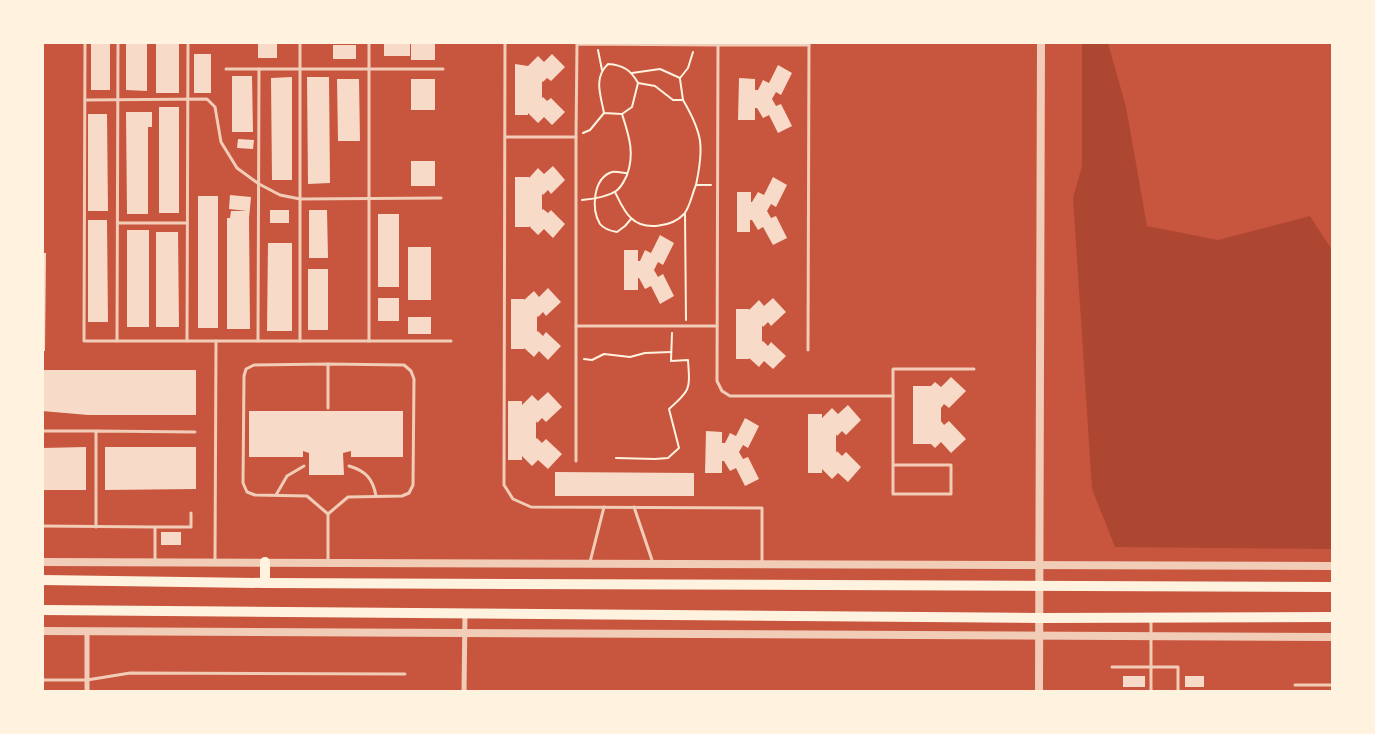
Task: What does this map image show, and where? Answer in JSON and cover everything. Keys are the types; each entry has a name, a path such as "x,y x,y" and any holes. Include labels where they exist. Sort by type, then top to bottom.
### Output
{"highway":[{"path":"266,562 266,583"},
{"path":"42,580 266,583 1039,585 1332,588"},
{"path":"42,610 1039,618 1332,617"}],"street":[{"path":"1039,692 1041,42"},
{"path":"42,562 1332,566"},
{"path":"464,692 465,613"},
{"path":"42,631 1332,636"},
{"path":"87,631 87,692"}],"lane":[{"path":"85,42 84,341 451,341"},
{"path":"117,341 118,42"},
{"path":"187,341 188,42"},
{"path":"300,42 300,341"},
{"path":"369,42 369,341"},
{"path":"505,42 504,485 513,499 531,507 762,508 762,564"},
{"path":"576,461 576,44 809,44 808,350"},
{"path":"718,45 717,381 722,391 730,396 893,396"},
{"path":"226,69 443,69"},
{"path":"258,341 259,69"},
{"path":"85,100 207,99 215,107 221,142 237,168 258,184 280,195 300,199 441,198"},
{"path":"505,137 576,137"},
{"path":"118,223 188,223"},
{"path":"576,326 717,326"},
{"path":"215,562 216,341"},
{"path":"328,364 328,408"},
{"path":"328,514 306,496 255,495 247,492 243,483 244,376 246,369 254,365 404,365 411,371 414,379 413,486 409,493 402,496 348,497 328,514 328,562"},
{"path":"893,465 951,465 950,494 893,494 893,465 893,396 893,369 974,369"},
{"path":"42,431 195,432"},
{"path":"96,432 96,527"},
{"path":"276,495 287,476 304,466"},
{"path":"349,466 357,468 374,484 376,496"},
{"path":"590,563 604,507"},
{"path":"634,507 653,564"},
{"path":"42,526 191,527 191,513"},
{"path":"155,527 155,562"},
{"path":"1151,617 1151,692"},
{"path":"1112,667 1178,667 1178,692"},
{"path":"42,680 87,680 130,673 405,674"},
{"path":"1295,685 1332,685"}],"path":[{"path":"576,137 590,130 604,113 599,86 602,70 596,44"},
{"path":"686,326 685,213 696,186 701,152 700,135 683,100 680,78 688,68 696,45"},
{"path":"602,70 608,64 620,65 632,73 638,83 632,107 622,114 604,113"},
{"path":"632,73 660,69 680,78"},
{"path":"638,83 655,86 673,100 683,100"},
{"path":"576,200 595,198 615,192 623,184 630,166 632,150 630,136 622,114"},
{"path":"627,173 612,172 602,178 597,187 595,198 596,212 600,224 608,230 617,232 631,219"},
{"path":"696,186 718,185"},
{"path":"615,192 631,219 644,225 660,226 675,221 685,213"},
{"path":"616,458 668,458 679,448 669,409 683,397 690,384 688,360 672,361 672,326"},
{"path":"576,358 592,360 604,354 630,357 645,353 672,352"}],"shaded area":[{"path":"1082,43 1108,43 1126,107 1147,226 1218,240 1310,216 1332,250 1332,549 1115,547 1092,489 1073,198 1082,166"}],"building":[{"path":"91,42 110,42 110,90 91,90"},
{"path":"126,42 147,42 147,91 126,90"},
{"path":"156,42 179,42 179,93 156,93"},
{"path":"258,42 277,42 277,58 258,58"},
{"path":"384,42 410,42 410,56 384,56"},
{"path":"411,42 435,42 435,60 411,60"},
{"path":"333,45 356,45 356,59 333,59"},
{"path":"194,54 211,54 211,93 194,93"},
{"path":"552,54 565,67 551,81 547,78 542,81 542,98 547,101 551,98 565,112 552,125 544,117 538,123 528,113 528,115 515,115 515,64 528,66 538,56 544,62"},
{"path":"778,65 792,73 781,95 776,92 772,99 776,106 781,104 792,126 778,133 769,115 763,118 757,108 755,108 755,120 738,120 739,78 755,79 755,90 758,90 763,80 769,83"},
{"path":"232,76 252,76 253,132 232,132"},
{"path":"292,77 292,180 272,180 271,78"},
{"path":"307,77 329,77 330,183 308,184"},
{"path":"337,79 359,79 360,141 338,141"},
{"path":"411,79 435,79 435,110 411,110"},
{"path":"159,107 179,107 179,213 159,213"},
{"path":"126,112 152,112 152,127 148,127 148,214 127,214"},
{"path":"88,114 107,114 108,211 88,211"},
{"path":"238,139 254,140 253,149 237,148"},
{"path":"411,161 435,161 435,186 411,186"},
{"path":"553,166 565,180 551,194 548,190 543,195 542,193 542,210 548,213 551,210 565,224 553,238 544,229 538,235 529,226 515,227 515,177 529,178 538,168 544,174"},
{"path":"773,177 787,185 776,207 771,204 767,211 771,218 776,216 787,238 773,245 763,227 758,230 752,220 750,220 750,232 737,232 737,192 751,192 752,202 758,192 764,195"},
{"path":"230,195 251,197 249,218 250,329 227,329 227,218 230,218 231,211 247,211 229,209"},
{"path":"198,196 218,196 218,328 198,328"},
{"path":"270,210 289,210 289,223 270,223"},
{"path":"309,210 327,210 328,258 309,258"},
{"path":"378,214 399,214 399,287 378,287"},
{"path":"88,220 107,220 108,322 88,322"},
{"path":"127,230 149,230 149,327 127,327"},
{"path":"156,232 178,232 179,327 156,327"},
{"path":"660,235 674,243 663,265 658,262 654,270 658,277 663,274 674,296 660,304 651,286 645,289 639,278 638,290 624,290 624,250 638,250 638,261 640,261 645,250 651,253"},
{"path":"268,243 292,243 292,331 267,331"},
{"path":"408,247 431,247 431,300 408,300"},
{"path":"42,253 46,253 45,351 42,351"},
{"path":"308,269 328,269 328,330 308,330"},
{"path":"548,288 561,302 546,316 543,312 537,316 537,332 543,336 546,332 561,346 548,360 539,351 534,357 524,348 511,349 511,299 524,300 534,291 539,297"},
{"path":"378,298 399,298 399,321 378,321"},
{"path":"773,298 786,312 771,326 768,322 763,327 762,325 762,342 768,346 771,342 786,356 773,369 764,361 759,367 749,358 736,359 736,309 749,310 759,300 764,306"},
{"path":"408,317 431,317 431,334 408,334"},
{"path":"42,370 196,370 196,415 88,415 42,411"},
{"path":"951,377 966,391 949,408 944,404 941,408 941,421 944,425 949,421 966,439 951,453 941,442 935,448 931,444 913,444 913,386 931,386 935,382 941,387"},
{"path":"548,392 562,407 546,422 542,418 537,423 536,421 536,439 542,443 546,439 562,454 548,469 538,460 532,466 522,456 522,460 508,460 508,401 522,401 522,405 532,395 538,401"},
{"path":"848,405 861,420 846,435 842,431 837,436 836,434 836,453 837,451 842,456 846,452 861,467 848,482 838,473 832,479 822,469 822,473 808,473 808,414 822,414 822,418 832,408 838,414"},
{"path":"249,411 403,411 403,457 351,457 351,451 343,453 344,475 309,475 309,453 303,451 303,457 249,457"},
{"path":"745,418 759,426 748,448 743,445 739,452 743,459 748,457 759,479 745,486 736,468 730,471 724,461 722,461 722,473 705,473 706,431 722,432 722,443 725,443 730,433 736,436"},
{"path":"86,447 86,490 42,490 42,448"},
{"path":"105,447 196,447 196,489 105,490"},
{"path":"555,472 694,473 694,496 555,496"},
{"path":"161,532 181,532 181,545 161,545"},
{"path":"1123,676 1145,676 1145,687 1123,687"},
{"path":"1185,676 1204,676 1204,687 1185,687"}]}
